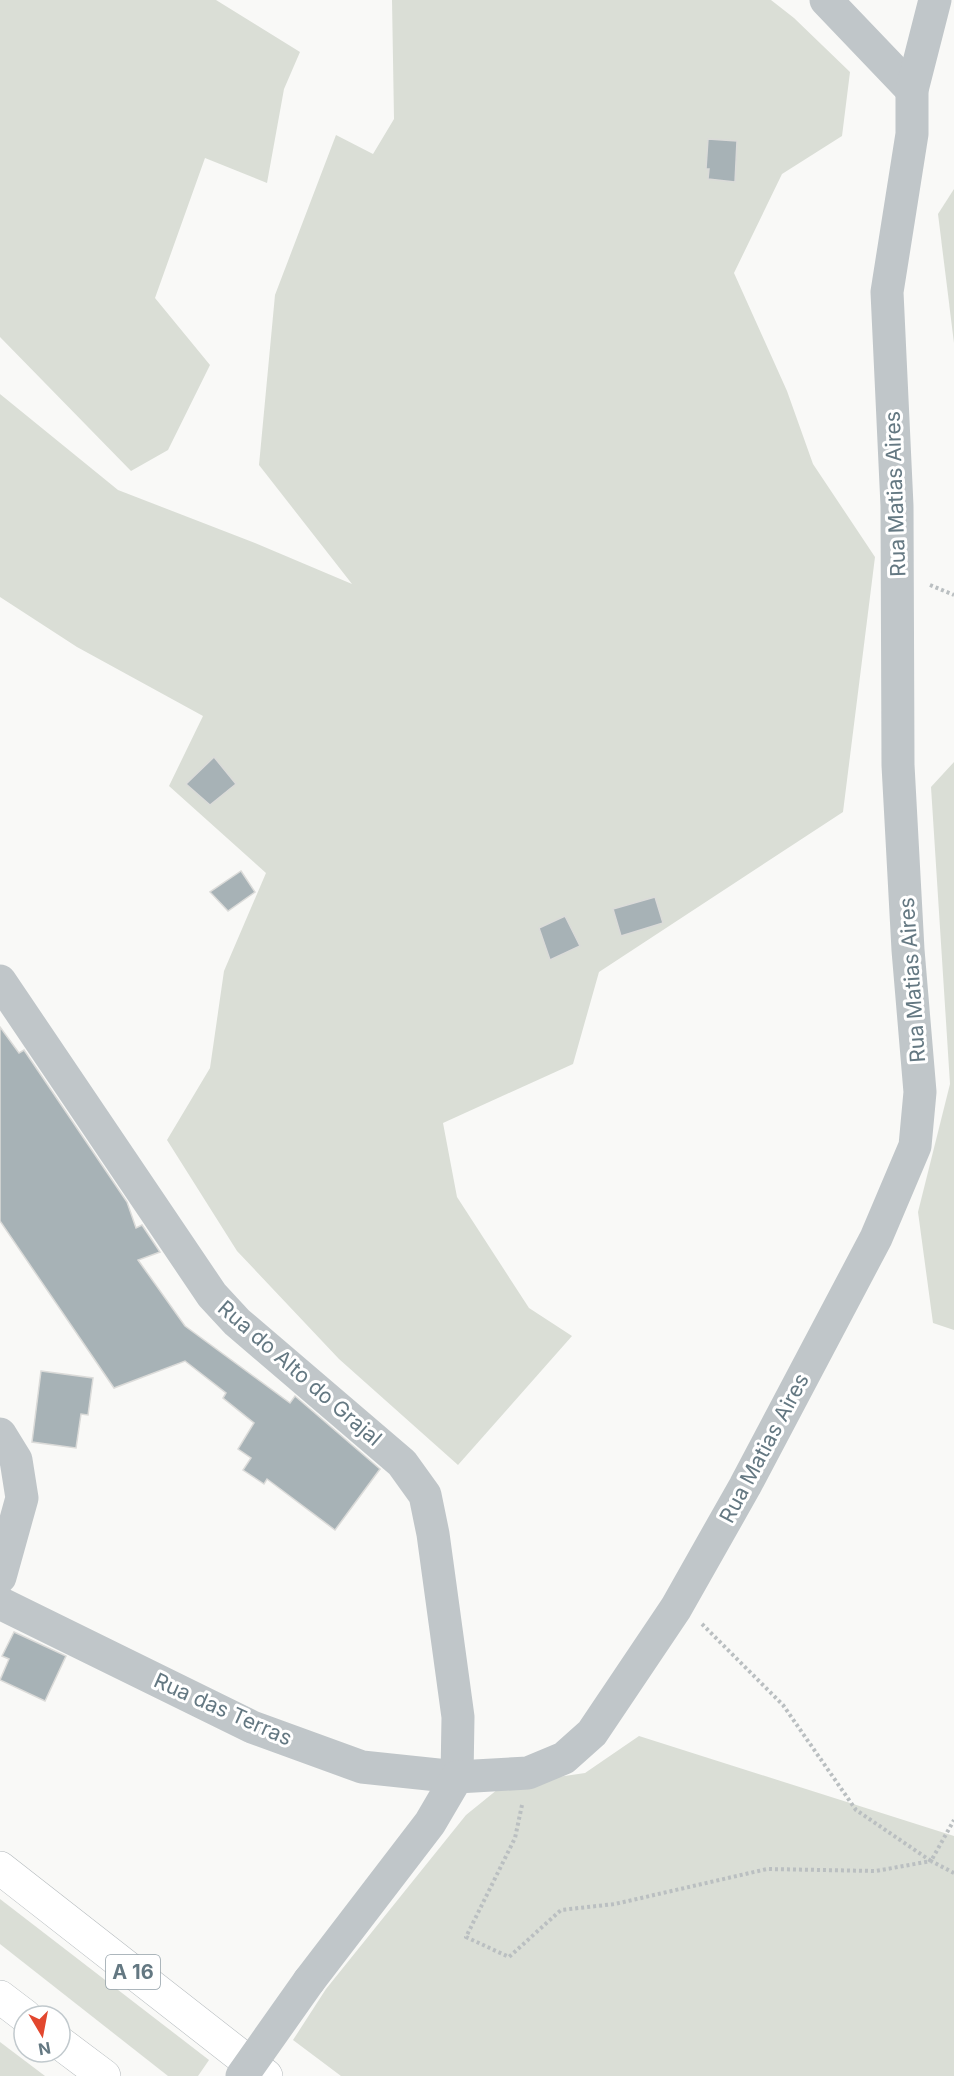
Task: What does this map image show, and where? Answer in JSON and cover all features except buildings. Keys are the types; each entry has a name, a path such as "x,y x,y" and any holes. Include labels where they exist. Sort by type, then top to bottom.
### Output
{"highway":[{"name":"A 16","path":"0,1868 266,2076"},
{"path":"0,1997 12,2006"},
{"path":"72,2052 104,2076"}],"street":[{"path":"825,0 912,90"},
{"name":"Rua Matias Aires","path":"457,1777 528,1773 564,1758 592,1733 676,1608 745,1486 876,1238 915,1146 920,1092 908,950 899,776 897,506 887,292 912,135 912,90 935,0"},
{"name":"Rua do Alto do Grajal","path":"0,981 212,1295 237,1322 402,1462 424,1495 433,1534 458,1717 457,1777"},
{"path":"0,1434 16,1460 22,1498 0,1577"},
{"name":"Rua das Terras","path":"0,1603 252,1727 362,1767 457,1777"},
{"path":"242,2076 309,1981 430,1823 457,1777"}],"path":[{"path":"676,1608 698,1621 783,1705 856,1810 931,1861 954,1873"},
{"path":"528,1773 515,1838 466,1937 509,1957 561,1910 615,1904 767,1869 876,1871 931,1861"},
{"path":"931,1861 954,1820"}],"shaded area":[{"path":"0,0 216,0 300,52 284,89 267,183 205,158 155,298 210,365 168,450 131,471 0,337"},
{"path":"392,0 771,0 794,18 850,72 842,136 782,174 734,273 787,391 813,464 875,557 843,812 599,972 573,1064 443,1123 457,1197 529,1308 572,1336 458,1465 339,1359 237,1251 167,1140 210,1068 224,971 266,873 169,786 203,716 77,647 0,597 0,394 118,490 255,543 352,584 259,465 275,295 336,135 373,154 394,119"},
{"path":"954,189 954,343 938,214"},
{"path":"954,762 954,1330 933,1323 918,1212 950,1084 931,787"},
{"path":"639,1736 954,1836 954,2076 341,2076 293,2040 326,1989 466,1815 503,1785 585,1773"},
{"path":"0,1899 209,2060 198,2076 168,2076 0,1944"},
{"path":"0,2042 12,2051 12,2064 29,2064 45,2076 0,2076"}]}
